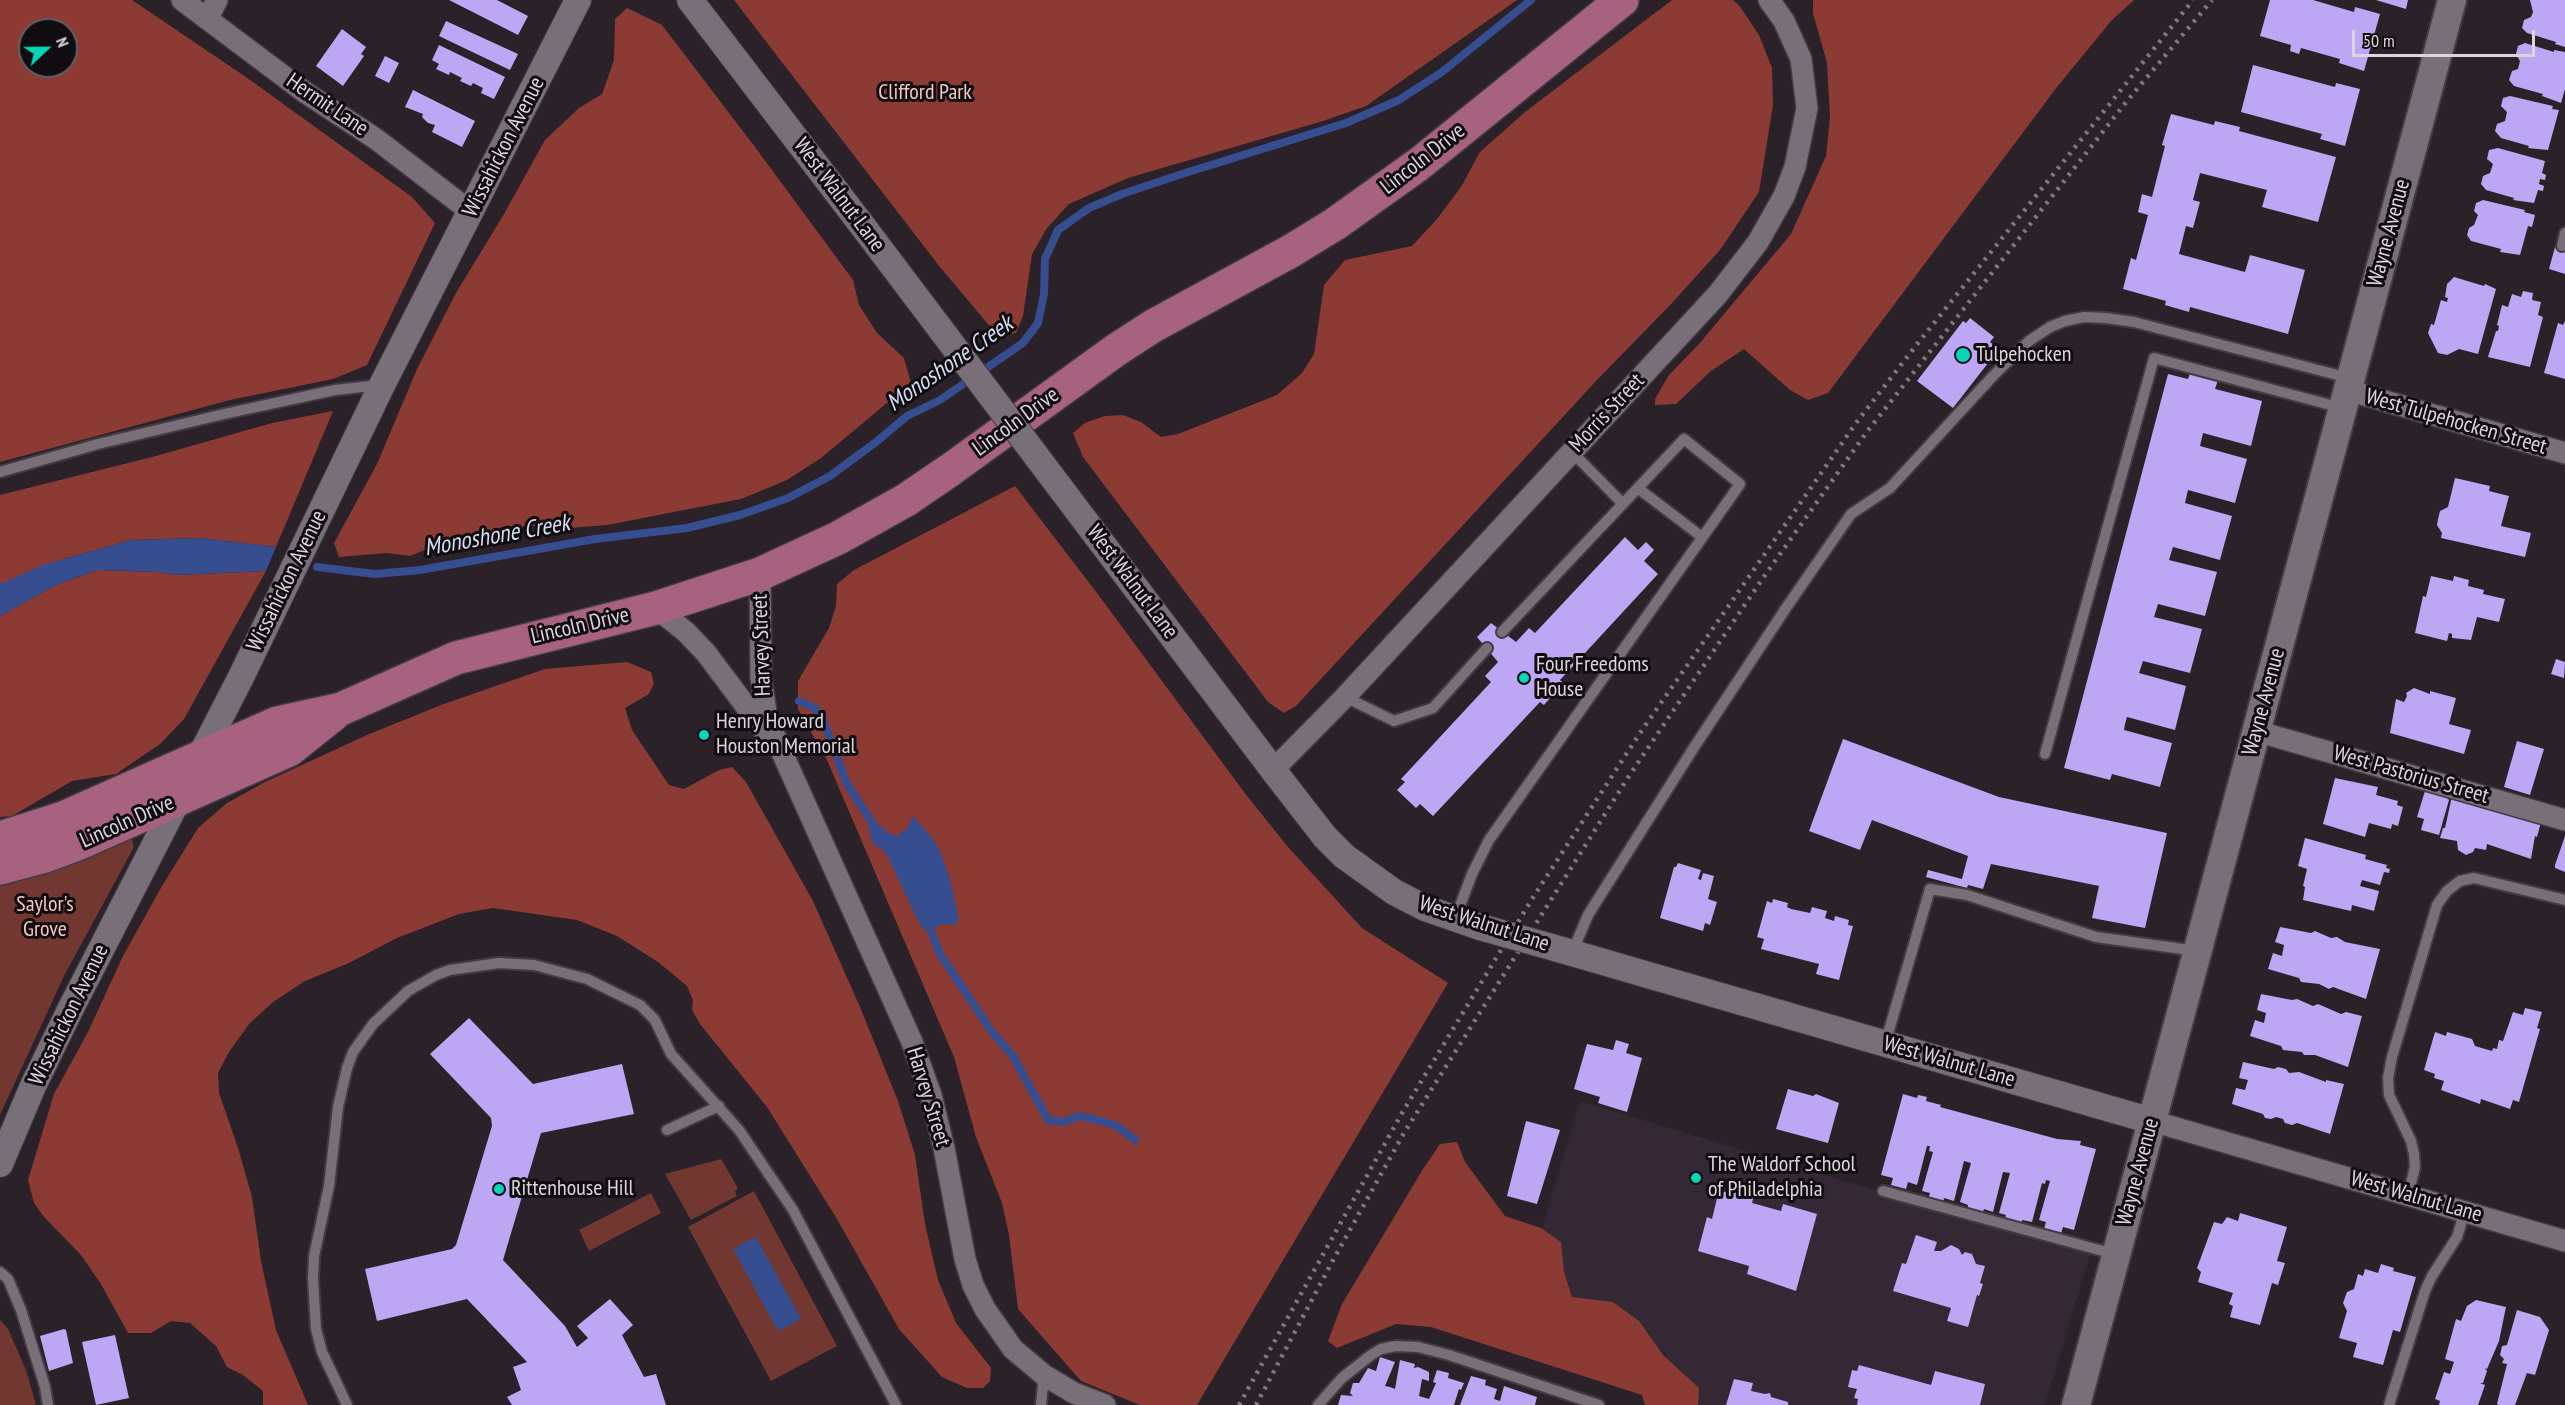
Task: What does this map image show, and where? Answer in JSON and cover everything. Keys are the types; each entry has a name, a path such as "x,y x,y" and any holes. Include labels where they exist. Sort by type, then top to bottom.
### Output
{"main road":[{"name":"Lincoln Drive","path":"0,838 63,818 277,723 341,709 456,658 656,608 760,574 838,538 906,500 950,471 1116,350 1192,304 1291,251 1335,224 1419,164 1622,0"},
{"name":"Wayne Avenue","path":"2076,1405 2452,0"},
{"name":"Lincoln Drive","path":"0,868 45,856 80,843 289,750 341,709"}],"street":[{"name":"Hermit Lane","path":"182,0 212,9 306,93 376,139 471,212"},
{"name":"Wissahickon Avenue","path":"0,1164 33,1086 71,1008 241,677 382,385 578,0"},
{"name":"West Walnut Lane","path":"690,0 1325,837 1344,856 1394,892 1425,908 1480,927 2565,1241"},
{"name":"Morris Street","path":"1273,770 1345,697 1718,294 1758,242 1784,196 1803,139 1807,99 1801,59 1794,40 1769,0"},
{"name":"West Tulpehocken Street","path":"2346,392 2565,453"},
{"name":"Harvey Street","path":"760,574 758,612 763,703 779,750 912,1042 941,1137 965,1259 974,1285 1000,1334 1013,1348 1044,1375 1074,1393 1105,1405"},
{"name":"Harvey Street","path":"656,608 671,618 706,653 779,750"},
{"name":"West Pastorius Street","path":"2256,731 2565,820"}],"lane":[{"path":"2562,246 2565,233"},
{"path":"1563,951 1693,749 1851,514 1890,488 1993,376 2030,341 2050,327 2064,321 2084,317 2134,322 2346,392"},
{"path":"2045,754 2154,358 2346,392"},
{"path":"0,472 98,444 224,414 335,390 382,385"},
{"path":"1455,919 1489,840 1740,484 1684,439 1503,632"},
{"path":"1571,451 1623,504"},
{"path":"1639,489 1702,537"},
{"path":"1345,697 1394,721 1433,708 1486,648"},
{"path":"2408,1195 2415,1167 2414,1154 2411,1141 2389,1095 2388,1078 2408,998 2437,905 2447,891 2460,881 2474,878 2565,900"},
{"path":"1885,1044 1930,889 1967,895 2096,937 2197,951"},
{"path":"346,1405 322,1352 316,1329 314,1256 326,1204 339,1098 347,1068 353,1052 373,1024 408,990 450,970 499,963 534,965 587,979 622,995 648,1012 655,1020 671,1054 739,1130 793,1210 896,1405"},
{"path":"667,1130 719,1106"},
{"path":"1883,1191 2116,1255"},
{"path":"2389,1405 2425,1291 2457,1237 2465,1211"},
{"path":"0,1272 8,1279 21,1310 45,1387 48,1405"},
{"path":"1318,1405 1342,1378 1371,1355 1381,1349 1396,1346 1418,1347 1449,1355 1599,1405"},
{"path":"1041,1405 1044,1375"}],"shaded area":[{"name":"The Waldorf School of Philadelphia","path":"1580,1101 2090,1255 2045,1405 1652,1405 1667,1353 1518,1308"}],"green space":[{"path":"0,0 132,0 246,77 412,197 435,223 367,365 333,379 230,400 0,462"},
{"name":"Clifford Park","path":"734,0 1517,0 1366,106 1323,121 1128,178 1069,204 1047,228 1032,254 1023,316 1016,333 998,336 940,267"},
{"path":"1672,0 1733,0 1739,5 1759,35 1772,68 1773,105 1759,192 1720,250 1672,303 1597,380 1296,706 1284,713 1268,702 1083,457 1073,433 1085,423 1105,416 1123,415 1141,422 1161,437 1178,434 1277,395 1302,373 1314,354 1324,285 1345,260 1412,246 1437,219 1461,187 1480,152 1525,112"},
{"path":"1813,0 2134,0 2112,20 2057,87 1828,393 1808,400 1790,390 1744,349 1711,371 1676,404 1655,405 1655,399 1669,375 1699,344 1791,234 1826,156 1830,117 1827,63 1813,13"},
{"path":"627,8 662,25 755,147 853,280 859,305 877,333 904,358 911,383 821,458 787,480 741,499 607,525 570,528 544,525 519,527 489,538 432,547 410,556 387,553 339,557 334,543 377,464 417,369 456,293 545,140 579,108 602,94 614,60 615,19"},
{"path":"333,411 276,547 201,538 131,540 64,559 0,584 0,495 156,456 272,423"},
{"path":"1015,486 1247,796 1288,847 1362,928 1448,983 1197,1405 1140,1405 1081,1381 1018,1309 1009,1235 1002,1203 976,1137 954,1057 827,760 798,709 798,681 829,628 836,606 837,584 854,570"},
{"path":"97,570 159,572 177,575 266,571 184,719 160,744 116,774 72,781 12,816 0,817 0,616 56,585"},
{"path":"627,662 651,672 654,683 649,694 625,708 632,730 669,785 684,789 719,770 732,767 746,782 813,901 898,1101 915,1155 925,1224 938,1280 956,1323 991,1368 990,1381 983,1388 967,1388 942,1377 899,1329 837,1219 767,1107 700,1024 692,1010 693,1000 687,986 658,962 617,936 577,920 493,908 459,914 397,938 349,963 305,981 273,1002 249,1024 229,1052 218,1073 219,1093 252,1197 261,1261 276,1330 308,1405 263,1405 263,1391 243,1375 227,1367 216,1346 190,1323 171,1321 151,1333 128,1333 101,1284 81,1255 44,1217 34,1203 28,1180 54,1094 88,1032 123,956 198,828 227,803 265,782 367,735 441,705 545,669"},
{"name":"Saylor's Grove","path":"131,837 134,847 64,976 0,1115 0,883"},
{"path":"1457,1142 1465,1162 1505,1216 1541,1228 1561,1242 1564,1272 1572,1297 1613,1302 1639,1321 1664,1356 1699,1388 1698,1405 1645,1405 1642,1395 1431,1327 1396,1324 1337,1348 1328,1341 1342,1304 1423,1169 1440,1144"},
{"path":"721,1159 738,1188 735,1191 737,1196 691,1220 665,1174"},
{"path":"754,1191 837,1346 771,1381 688,1227"},
{"path":"651,1193 661,1213 589,1251 579,1230"},
{"path":"0,1320 8,1329 26,1370 36,1405 0,1405"}],"water":[{"path":"201,538 276,547 266,571 177,575 159,572 97,570 56,585 0,616 0,584 43,565 131,540"},
{"path":"913,816 940,851 950,879 959,920 953,925 942,924 928,933 919,923 889,859 884,851 873,843 868,821 872,819 887,832 896,836 907,829"},
{"path":"756,1237 801,1319 778,1331 733,1249"}],"building":[{"path":"449,0 497,0 528,16 518,35"},
{"path":"2270,0 2313,0 2354,12 2355,7 2380,14 2364,71 2339,63 2340,59 2301,48 2299,54 2290,51 2291,45 2260,36"},
{"path":"2376,0 2408,0 2406,9"},
{"path":"2530,0 2565,0 2565,47 2527,33 2522,28 2524,20 2531,17 2533,12"},
{"path":"446,21 518,54 510,70 439,36"},
{"path":"342,29 366,47 361,54 364,56 343,86 316,66"},
{"path":"2525,43 2554,52 2554,50 2565,52 2565,89 2561,103 2542,96 2543,94 2514,86 2509,80 2512,71 2518,69 2520,61 2516,54 2518,46"},
{"path":"439,45 505,77 494,99 481,93 483,88 473,83 471,86 460,81 462,78 450,72 449,75 436,69 439,64 432,60"},
{"path":"385,56 399,63 389,83 375,76"},
{"path":"2253,65 2335,87 2336,83 2360,89 2345,146 2320,139 2322,134 2241,112"},
{"path":"413,90 475,121 462,147 432,132 435,125 428,123 422,117 423,114 405,107"},
{"path":"2510,96 2553,106 2552,109 2559,110 2548,150 2528,148 2529,146 2501,138 2495,131 2497,124 2505,121 2507,112 2501,106 2503,98"},
{"path":"2171,114 2214,125 2215,121 2240,127 2239,131 2336,157 2318,222 2262,207 2267,190 2200,173 2193,200 2200,202 2193,228 2186,226 2179,254 2245,272 2250,255 2305,270 2288,334 2190,307 2189,312 2165,305 2166,301 2123,289 2131,258 2136,260 2148,215 2138,212 2142,194 2152,197 2165,146 2162,145"},
{"path":"2498,148 2545,161 2542,173 2546,175 2545,180 2540,179 2539,184 2544,186 2543,191 2538,190 2534,203 2513,200 2514,198 2486,190 2481,184 2483,176 2490,173 2493,164 2487,159 2489,150"},
{"path":"2483,200 2525,210 2524,212 2535,215 2532,227 2528,226 2520,255 2500,252 2501,249 2471,241 2467,235 2478,215 2474,211 2476,203"},
{"path":"2555,247 2565,250 2565,274 2549,269"},
{"path":"2454,277 2496,289 2478,354 2459,349 2447,355 2438,353 2428,333 2431,324 2434,325 2441,300 2447,302 2448,298 2445,297 2447,284"},
{"path":"2523,291 2533,293 2532,300 2541,302 2538,315 2543,317 2530,367 2488,357 2496,331 2498,331 2499,326 2497,325 2502,305 2508,307 2512,294 2521,297"},
{"path":"1970,318 1994,337 1990,342 1999,349 1953,408 1917,381 1963,321 1966,323"},
{"path":"2565,321 2565,379 2544,373 2558,323 2563,325"},
{"path":"2190,373 2218,380 2215,389 2262,401 2251,446 2203,433 2200,446 2247,459 2235,503 2188,490 2185,503 2232,516 2220,560 2173,547 2169,560 2217,572 2205,616 2158,604 2154,617 2202,629 2190,673 2143,661 2139,673 2186,686 2175,730 2127,717 2125,724 2124,730 2172,743 2160,787 2112,774 2110,780 2064,768 2168,374 2188,379"},
{"path":"2455,478 2490,486 2489,491 2509,496 2501,526 2531,533 2525,557 2441,538 2442,533 2437,525 2438,519 2440,511 2448,507"},
{"name":"Four Freedoms House","path":"1625,537 1638,550 1646,542 1654,550 1644,561 1658,574 1560,680 1563,683 1544,705 1540,702 1433,816 1420,804 1416,808 1397,790 1405,782 1401,779 1491,682 1485,676 1498,662 1477,637 1491,623 1516,642 1529,628 1535,633"},
{"path":"2431,576 2453,581 2454,576 2469,580 2468,586 2484,590 2483,594 2505,599 2499,622 2477,617 2471,640 2452,638 2452,634 2449,633 2447,641 2415,633 2423,596 2426,597"},
{"path":"2556,659 2565,662 2564,678 2551,674"},
{"path":"2414,688 2430,694 2430,691 2456,698 2449,724 2471,730 2464,754 2390,733 2396,699 2404,702 2406,693"},
{"path":"1843,739 1999,797 2167,833 2145,928 2092,918 2099,886 1991,864 1983,889 1968,885 1967,888 1926,877 1928,870 1962,879 1968,856 1872,820 1860,850 1809,831"},
{"path":"2517,741 2544,749 2530,795 2504,787"},
{"path":"2335,778 2378,787 2376,795 2398,801 2397,805 2403,807 2398,826 2392,824 2391,829 2369,823 2365,837 2323,824"},
{"path":"2425,791 2449,800 2439,835 2421,830 2424,819 2417,817"},
{"path":"2452,796 2541,822 2537,837 2535,836 2531,859 2487,844 2486,850 2475,848 2473,852 2466,855 2458,850 2457,841 2440,838 2445,828"},
{"path":"2565,836 2565,872 2555,868 2555,865"},
{"path":"2305,838 2366,855 2365,859 2387,865 2386,868 2390,869 2389,873 2384,872 2380,885 2362,880 2360,886 2379,891 2374,911 2352,905 2351,911 2303,900 2307,869 2298,866"},
{"path":"1678,863 1701,870 1698,879 1701,880 1703,873 1714,876 1708,899 1717,902 1710,925 1705,923 1703,931 1660,918 1674,867"},
{"path":"1773,899 1788,903 1787,907 1791,909 1810,913 1812,907 1827,911 1825,918 1834,921 1835,916 1849,920 1848,925 1853,926 1839,980 1816,974 1819,964 1761,949 1764,939 1757,937 1767,901 1772,903"},
{"path":"2280,927 2311,933 2315,931 2331,938 2337,937 2345,942 2380,949 2366,999 2333,987 2329,989 2319,984 2301,982 2299,978 2268,969 2273,953 2282,956 2284,945 2275,942"},
{"path":"2261,994 2297,999 2313,1006 2318,1004 2341,1014 2346,1012 2362,1016 2348,1067 2315,1055 2283,1050 2281,1046 2250,1036 2255,1020 2264,1023 2266,1013 2257,1010"},
{"path":"2525,1008 2542,1012 2537,1028 2540,1029 2519,1102 2513,1100 2510,1109 2481,1099 2480,1104 2441,1090 2444,1081 2434,1078 2435,1074 2424,1070 2435,1032 2446,1036 2447,1032 2472,1039 2475,1046 2492,1051 2493,1048 2497,1049 2499,1040 2503,1041 2513,1012 2523,1015"},
{"name":"Rittenhouse Hill","path":"469,1018 533,1084 622,1064 634,1114 541,1133 503,1260 565,1326 577,1347 588,1338 577,1326 610,1299 633,1325 622,1335 644,1377 656,1374 666,1405 512,1405 507,1397 521,1390 513,1367 527,1362 467,1299 377,1321 365,1269 452,1249 456,1245 492,1126 491,1118 430,1054"},
{"path":"1616,1040 1629,1044 1626,1053 1642,1058 1627,1112 1598,1103 1600,1097 1574,1089 1587,1044 1613,1050"},
{"path":"2243,1062 2274,1069 2278,1067 2286,1069 2289,1073 2299,1072 2326,1082 2326,1080 2344,1084 2330,1134 2297,1123 2292,1125 2285,1123 2283,1119 2276,1117 2265,1118 2263,1114 2232,1104 2236,1088 2245,1090 2248,1080 2239,1078"},
{"path":"1788,1089 1813,1096 1816,1094 1839,1103 1828,1143 1776,1129"},
{"path":"1903,1094 1917,1098 1918,1095 1927,1097 1926,1101 1941,1105 1940,1107 2057,1139 2081,1141 2080,1145 2096,1149 2074,1230 2063,1227 2061,1234 2044,1229 2046,1222 2039,1220 2050,1181 2046,1180 2045,1184 2042,1183 2032,1222 2022,1220 2021,1227 2004,1223 2006,1215 1999,1213 2010,1173 2003,1172 1993,1212 1984,1209 1982,1215 1967,1211 1968,1205 1960,1202 1971,1163 1964,1161 1954,1201 1944,1198 1943,1204 1928,1200 1930,1193 1922,1191 1933,1152 1929,1151 1930,1146 1927,1146 1917,1185 1908,1182 1906,1189 1891,1185 1893,1178 1881,1175"},
{"path":"1526,1121 1560,1130 1537,1204 1507,1196"},
{"path":"1732,1189 1754,1195 1752,1203 1781,1211 1783,1204 1817,1214 1796,1291 1747,1274 1749,1266 1698,1251 1707,1217 1712,1219 1719,1190 1731,1194"},
{"path":"2240,1213 2287,1227 2277,1261 2285,1263 2278,1285 2272,1283 2260,1325 2230,1317 2233,1306 2229,1304 2233,1293 2198,1282 2201,1272 2197,1268 2214,1222 2222,1224 2227,1217 2238,1221"},
{"path":"1916,1235 1937,1242 1934,1251 1941,1251 1951,1245 1959,1249 1962,1255 1965,1252 1972,1254 1976,1264 1985,1266 1980,1283 1983,1284 1979,1296 1977,1295 1968,1327 1947,1321 1951,1308 1893,1291 1902,1263 1906,1264"},
{"path":"2381,1264 2394,1268 2393,1271 2416,1277 2400,1332 2393,1330 2383,1365 2353,1357 2357,1343 2339,1338 2347,1311 2343,1303 2347,1292 2354,1289 2358,1274 2363,1276 2365,1269 2378,1273"},
{"path":"2476,1300 2506,1307 2499,1341 2487,1369 2485,1368 2487,1371 2483,1383 2480,1383 2485,1385 2478,1405 2439,1405 2440,1401 2435,1399 2444,1372 2450,1374 2454,1362 2445,1359 2456,1319 2461,1321 2467,1306"},
{"path":"2517,1310 2540,1317 2549,1330 2535,1375 2527,1373 2515,1405 2499,1405 2497,1404 2507,1364 2502,1363 2504,1359 2500,1355 2502,1346 2507,1345"},
{"path":"64,1329 73,1363 49,1371 40,1336"},
{"path":"115,1335 129,1398 96,1405 82,1342"},
{"path":"1380,1357 1395,1362 1385,1386 1395,1389 1400,1360 1415,1364 1414,1368 1418,1367 1429,1372 1429,1381 1422,1379 1419,1396 1429,1399 1436,1383 1433,1382 1437,1370 1449,1373 1448,1378 1464,1383 1461,1390 1459,1389 1454,1405 1338,1405 1341,1395 1353,1396 1350,1393 1353,1383 1359,1383 1368,1368 1376,1371"},
{"path":"1859,1365 1931,1385 1935,1371 1985,1384 1980,1405 1857,1405 1858,1399 1854,1398 1857,1389 1848,1387 1852,1370 1857,1371"},
{"path":"1471,1376 1486,1380 1485,1385 1497,1389 1494,1399 1500,1401 1504,1386 1537,1397 1535,1405 1460,1405"},
{"path":"1734,1379 1753,1383 1751,1391 1770,1393 1771,1397 1788,1402 1788,1405 1726,1405"}],"waterway":[{"name":"Monoshone Creek","path":"317,567 375,574 420,570 595,539 687,528 740,515 788,498 830,476 907,416 940,400 1023,343 1038,323 1044,294 1045,259 1058,230 1089,208 1122,194 1182,174 1346,123 1399,100 1442,72 1531,0"},
{"path":"799,701 815,708 823,720 847,784 875,827"},
{"path":"928,923 940,954 992,1032 1013,1056 1048,1120 1062,1122 1080,1116 1094,1119 1117,1126 1135,1140"}],"railway":[{"path":"1239,1405 1402,1113 1532,899 1640,733 1856,423 2193,0"},
{"path":"1256,1405 1404,1133 1629,776 1763,578 1866,433 2127,101 2212,0"}],"place":[{"name":"Tulpehocken","path":"1963,355"},
{"name":"Four Freedoms House","path":"1524,678"},
{"name":"Henry Howard Houston Memorial","path":"704,735"},
{"name":"The Waldorf School of Philadelphia","path":"1696,1178"},
{"name":"Rittenhouse Hill","path":"499,1189"}]}
